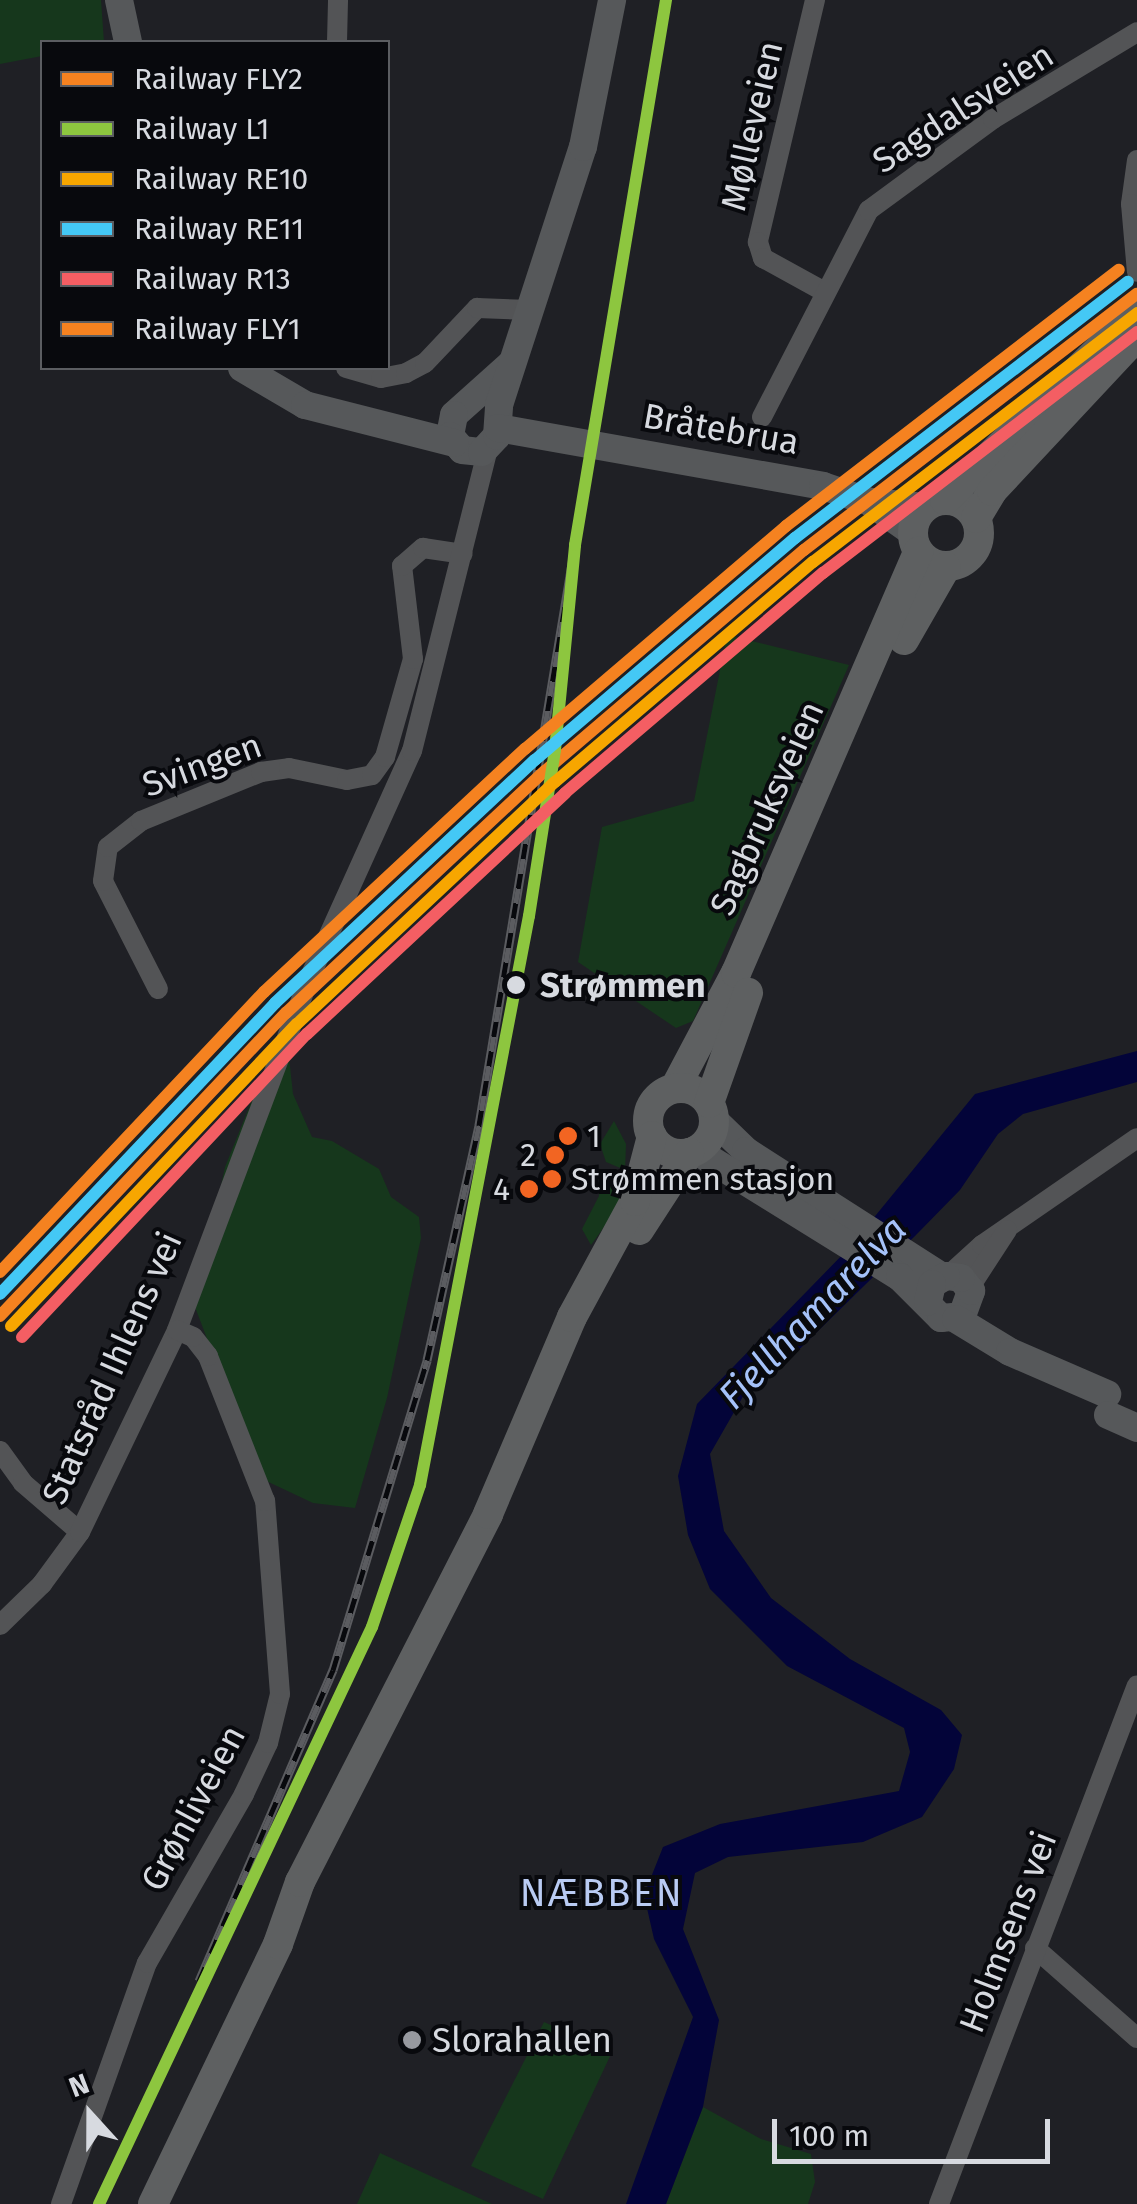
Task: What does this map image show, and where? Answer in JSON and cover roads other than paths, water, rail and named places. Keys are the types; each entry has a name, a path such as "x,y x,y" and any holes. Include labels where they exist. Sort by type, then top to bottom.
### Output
{"main road":[{"path":"119,0 128,40"},
{"path":"245,370 305,406 402,424 474,430 511,364 531,310 583,147 612,0"},
{"name":"Sagbruksveien","path":"530,1424 572,1317 634,1201 660,1108 736,973 925,523 1137,312"},
{"path":"946,566 925,523 976,518 992,491 1137,338"},
{"name":"Bråtebrua","path":"474,430 533,434 800,481 925,523"},
{"name":"Sagbruksveien","path":"711,1111 717,1065 846,768 910,625 946,566 974,550 976,518"},
{"path":"854,1234 692,1152 668,1150 660,1108 694,1090 746,1150 854,1234 953,1293 1042,1363 1113,1407 1137,1428"},
{"path":"153,2204 278,1944 318,1845 419,1656 530,1424 649,1211 692,1152 709,1138 711,1111"}],"street":[{"path":"336,40 338,0"},
{"name":"Mølleveien","path":"814,0 758,242 763,258 823,290"},
{"name":"Sagdalsveien","path":"762,416 823,290 869,210 897,185 1135,40"},
{"path":"1137,160 1137,272"},
{"path":"353,370 381,378 406,373 425,363 477,308 531,310"},
{"name":"Statsråd Ihlens vei","path":"0,1625 42,1584 80,1532 176,1330 308,981 404,774 463,554 473,500 474,430"},
{"name":"Svingen","path":"158,988 103,881 108,847 141,821 261,772 288,768 347,780 372,774 384,757 413,658 402,566 423,548 463,554"},
{"path":"953,1293 1008,1228 1137,1138"},
{"name":"Grønliveien","path":"61,2204 147,1963 244,1794 268,1743 280,1694 265,1502 208,1356 193,1337 176,1330"},
{"path":"0,1451 23,1483 80,1532"},
{"name":"Holmsens vei","path":"939,2204 1137,1684"},
{"path":"1035,1948 1137,2038"}],"water":[{"name":"Fjellhamarelva","path":"1137,1051 1137,1082 1023,1114 998,1134 960,1190 915,1236 773,1375 749,1386 710,1454 724,1531 771,1598 850,1659 941,1710 962,1735 954,1769 922,1817 863,1842 728,1857 695,1873 683,1929 719,2020 703,2107 666,2204 626,2204 693,2017 654,1939 644,1895 663,1847 720,1824 899,1791 910,1752 904,1728 787,1666 710,1589 688,1535 678,1476 697,1404 849,1248 975,1094"}],"railway":[{"path":"199,1981 333,1670 427,1360 479,1125 575,545"}],"rail line":[{"name":"L1","path":"99,2204 372,1627 420,1485 529,916 555,750 575,545 666,0"},
{"name":"FLY1","path":"0,1272 264,992 525,749 786,526 1119,270"},
{"name":"RE11","path":"0,1294 275,1003 535,760 795,538 1128,282"},
{"name":"FLY2","path":"0,1316 286,1013 545,771 804,550 1137,294"},
{"name":"RE10","path":"11,1326 297,1024 555,782 813,562 1137,313"},
{"name":"R13","path":"22,1337 307,1034 565,793 823,573 1137,332"}],"place":[{"name":"Strømmen","path":"516,985"},
{"name":"1","path":"568,1136"},
{"name":"2","path":"555,1155"},
{"name":"Strømmen stasjon","path":"552,1179"},
{"name":"4","path":"529,1189"},
{"name":"Slorahallen","path":"412,2040"}],"district":[{"name":"NÆBBEN","path":"602,1894"}]}
